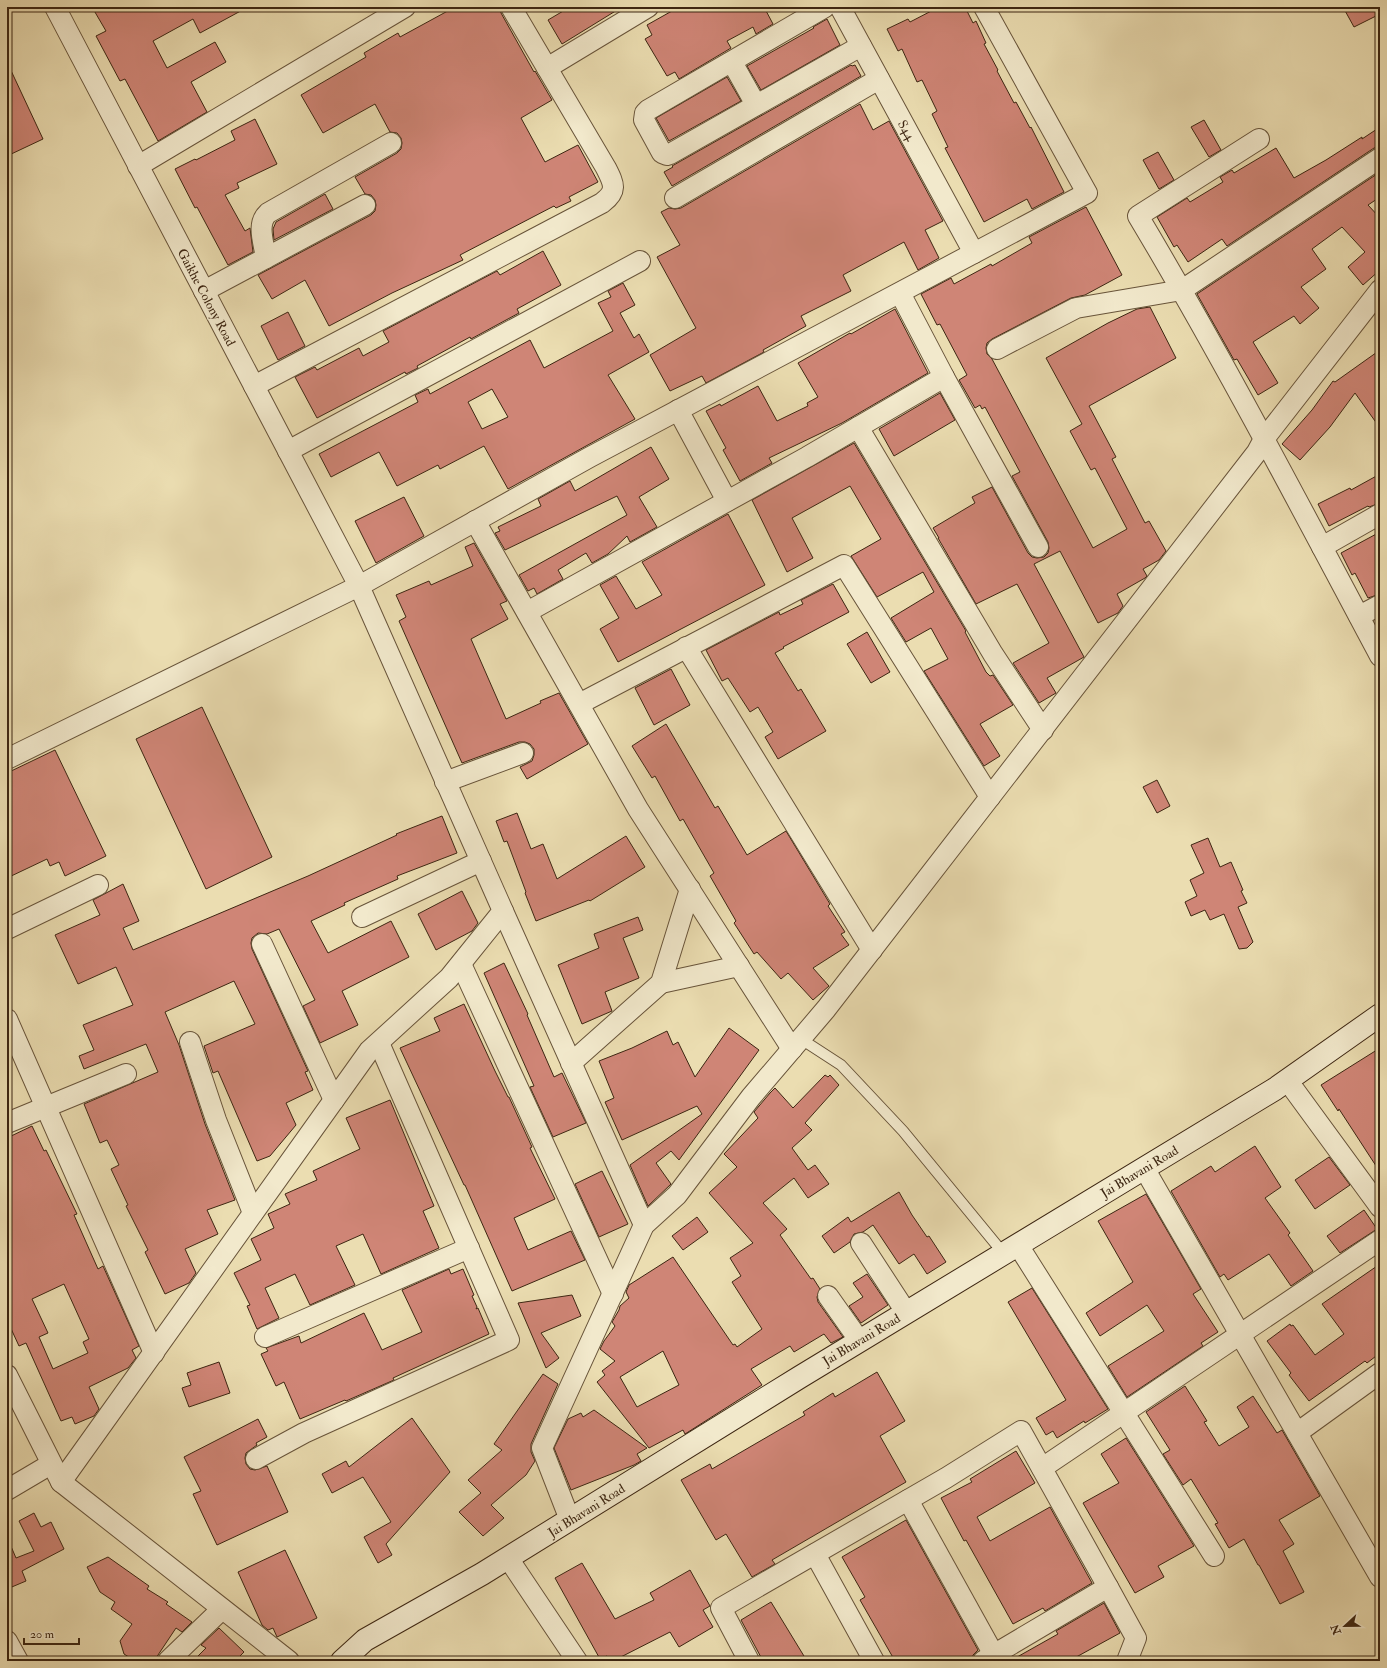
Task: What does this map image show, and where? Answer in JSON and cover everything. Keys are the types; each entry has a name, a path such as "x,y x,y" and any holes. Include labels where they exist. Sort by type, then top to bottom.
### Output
{"street":[{"name":"Gaikhe Colony Road","path":"55,7 359,586 644,1225"},
{"path":"138,166 405,7"},
{"path":"254,386 595,207 610,197 613,190 611,179 606,168 511,7"},
{"path":"547,68 648,7"},
{"path":"825,7 855,49 670,154 667,155 662,153 644,120 645,113 825,7"},
{"name":"S44","path":"840,7 855,49 879,79 974,253"},
{"path":"7,760 359,586 583,461 1087,193 984,7"},
{"path":"732,62 756,105"},
{"path":"675,198 879,79"},
{"path":"1259,139 1138,216 1182,290 1264,439 1380,656"},
{"path":"266,258 261,227 262,221 268,213 391,143"},
{"path":"997,350 1076,308 1182,290 1380,158"},
{"path":"204,291 365,205"},
{"path":"288,451 640,261"},
{"path":"900,293 944,378 1038,547"},
{"path":"570,1520 542,1448 644,1225 677,1195 752,1097 872,950 1257,452 1264,439 1378,297"},
{"path":"527,612 728,501 944,378"},
{"path":"678,410 728,501"},
{"path":"858,427 993,654 1043,730"},
{"path":"1322,547 1380,514"},
{"path":"475,521 638,808 739,966 796,1044"},
{"path":"579,704 844,565 990,797"},
{"path":"1359,616 1380,606"},
{"path":"686,647 872,950"},
{"path":"446,782 523,753"},
{"path":"362,917 481,861"},
{"path":"7,929 98,885"},
{"path":"661,983 690,889"},
{"path":"61,1482 369,1051 449,978 503,911"},
{"path":"262,944 334,1100"},
{"path":"461,964 613,1294"},
{"path":"571,1062 661,983 739,966"},
{"name":"Jai Bhavani Road","path":"342,1661 365,1640 508,1558 859,1340 1287,1080 1380,1014"},
{"path":"7,1019 154,1353"},
{"path":"190,1042 216,1120 253,1213"},
{"path":"256,1459 304,1433 509,1340 379,1043"},
{"path":"7,1123 126,1074"},
{"path":"1287,1080 1380,1207"},
{"path":"1144,1168 1297,1433 1377,1564"},
{"path":"1042,1468 1380,1240"},
{"path":"861,1243 906,1312"},
{"path":"265,1337 469,1248"},
{"path":"1011,1249 1124,1413 1214,1556"},
{"path":"828,1296 859,1340"},
{"path":"1297,1433 1380,1373"},
{"path":"7,1375 61,1482 289,1661"},
{"path":"749,1661 721,1608 946,1478 1021,1431 1136,1638 1127,1661"},
{"path":"7,1490 52,1464"},
{"path":"908,1500 988,1658 1108,1587"},
{"path":"815,1554 874,1661"},
{"path":"508,1558 577,1661"},
{"path":"168,1661 222,1608"},
{"path":"7,1641 18,1661"}],"lane":[{"path":"796,1044 842,1065 1011,1249"}],"building":[{"path":"92,7 248,7 200,33 193,19 153,41 167,68 215,42 226,62 191,82 207,112 158,141 125,79 120,81 96,36 106,31"},
{"path":"455,7 500,7 501,13 534,72 535,71 552,100 521,118 545,162 578,145 598,182 569,197 571,201 556,208 554,206 460,255 463,260 392,293 329,326 305,280 272,299 258,275 371,215 375,211 375,200 371,195 365,194 355,177 397,153 401,149 402,143 401,138 397,133 390,132 375,104 323,133 301,95 366,57 364,53 398,33 400,37"},
{"path":"570,7 622,7 562,44 548,20"},
{"path":"679,7 764,7 773,24 756,34 753,27 727,41 731,48 679,79 675,72 667,76 645,39 652,35 647,25"},
{"path":"939,7 965,7 973,23 976,21 986,43 984,44 998,70 997,71 1014,103 1016,102 1030,128 1031,127 1064,192 1032,209 1027,199 984,222 945,148 948,147 932,114 937,111 922,80 917,82 902,49 898,51 887,29 908,19 910,22"},
{"path":"1343,7 1380,7 1380,14 1354,27"},
{"path":"827,19 840,45 761,90 747,66"},
{"path":"7,62 43,139 7,156"},
{"path":"851,65 855,65 861,76 672,186 664,172 673,167 672,166"},
{"path":"727,77 741,101 669,141 656,118"},
{"path":"860,104 873,130 889,121 943,221 925,230 939,258 918,270 904,242 843,275 851,291 801,316 806,326 763,350 764,352 706,383 702,376 670,391 650,355 696,328 657,257 680,245 661,212 669,208 681,208"},
{"path":"255,119 277,164 237,183 239,188 225,195 245,231 250,228 253,252 228,265 197,207 195,208 175,169 235,140 231,131"},
{"path":"1204,120 1221,150 1209,157 1191,127"},
{"path":"1380,127 1380,147 1374,148 1227,246 1222,239 1188,262 1177,245 1174,247 1157,217 1187,198 1190,202 1223,182 1220,177 1232,170 1234,173 1276,148 1294,178"},
{"path":"1158,152 1174,180 1159,189 1143,160"},
{"path":"1380,172 1380,197 1368,205 1380,218 1380,270 1363,285 1348,267 1365,252 1342,227 1312,249 1326,269 1301,287 1319,308 1300,324 1294,316 1253,342 1278,383 1258,395 1237,359 1234,360 1197,294"},
{"path":"325,194 333,209 274,240 273,229 276,222"},
{"path":"1086,207 1122,275 1085,295 1071,298 992,339 987,343 987,354 992,359 1093,548 1127,529 1095,468 1091,470 1070,431 1082,424 1046,358 1108,323 1137,309 1150,307 1176,358 1089,406 1116,457 1112,459 1145,523 1149,521 1166,551 1159,560 1143,569 1147,576 1145,578 1117,594 1123,606 1118,613 1098,623 1060,551 1034,564 1084,657 1047,678 1056,693 1039,703 1013,663 1049,643 1017,584 976,604 933,528 975,503 972,497 992,487 1028,553 1032,557 1044,557 1048,553 1049,548 1048,542 1012,476 1020,472 985,407 982,409 980,405 975,408 959,380 967,375 940,324 937,325 921,294 951,278 954,284 991,264 992,266 1032,243 1029,237"},
{"path":"543,251 561,285 517,309 519,313 471,339 470,337 417,366 418,368 406,374 405,372 317,418 295,377 315,367 317,370 359,348 363,356 389,342 383,331 497,271 500,275"},
{"path":"623,283 635,305 620,313 634,338 639,334 649,352 608,375 635,419 508,489 484,446 440,469 438,465 397,486 379,452 331,477 319,454 418,402 415,395 428,389 430,394 530,340 544,368 613,331 598,303 611,297 608,291","holes":["492,389 508,417 482,429 468,402"]},
{"path":"895,309 928,373 842,423 769,458 772,463 740,481 723,450 726,448 706,411 720,404 721,406 758,386 777,421 808,406 807,403 818,397 798,363"},
{"path":"288,312 305,346 278,360 261,326"},
{"path":"1380,350 1380,428 1355,393 1330,427 1300,460 1282,444 1312,410 1333,381 1335,382"},
{"path":"940,393 955,420 894,456 879,429"},
{"path":"854,443 966,631 965,632 986,672 990,676 993,675 1013,705 980,724 1000,756 984,766 924,671 948,659 931,628 906,642 891,618 934,592 923,572 877,597 851,556 881,539 850,486 792,518 813,558 787,572 752,500"},
{"path":"651,447 669,479 639,497 657,527 630,542 627,536 608,554 592,563 586,553 558,570 563,579 537,594 534,588 528,591 519,575 627,515 617,496 505,550 495,533 500,531 498,527 541,506 538,499 570,481 575,491"},
{"path":"1380,474 1380,503 1369,507 1368,506 1329,526 1318,504 1350,488 1351,490"},
{"path":"404,497 424,536 376,563 355,521"},
{"path":"728,514 765,585 618,662 600,629 619,618 600,585 616,576 636,609 662,595 642,562"},
{"path":"1380,532 1380,594 1368,598 1355,573 1352,575 1341,553"},
{"path":"474,543 507,601 500,604 508,619 471,639 506,719 559,693 588,744 527,779 520,767 532,761 534,749 530,744 525,742 519,742 462,763 399,621 406,617 396,595 429,581 431,585 473,566 465,547"},
{"path":"833,584 849,612 783,647 784,648 775,653 798,691 801,689 826,731 778,759 765,737 773,732 758,707 750,712 728,678 722,681 706,650 779,612 780,615 803,604 801,600"},
{"path":"867,632 890,672 871,683 847,644"},
{"path":"671,669 690,705 654,725 635,688"},
{"path":"202,707 272,857 206,889 136,739"},
{"path":"666,724 715,808 718,806 747,855 786,831 830,904 828,906 845,932 841,934 849,945 813,968 829,986 813,1000 788,973 781,979 757,952 754,954 734,923 736,921 710,876 714,873 683,819 680,821 655,776 652,778 632,746"},
{"path":"55,750 106,856 65,876 59,862 50,866 47,859 7,878 7,773"},
{"path":"1157,780 1170,806 1157,813 1143,787"},
{"path":"517,813 531,849 543,844 557,879 626,836 645,867 590,901 589,900 536,921 507,841 504,842 496,821"},
{"path":"442,816 457,853 397,876 398,879 344,903 345,905 311,921 328,953 391,921 409,957 342,991 358,1025 320,1043 303,1006 315,1000 279,929 267,934 258,933 252,938 252,949 308,1071 305,1072 313,1090 286,1103 296,1125 270,1156 257,1161 218,1071 213,1073 204,1046 255,1024 234,981 165,1012 179,1045 205,1124 235,1200 207,1210 218,1234 185,1249 196,1273 189,1283 165,1294 145,1252 148,1250 126,1206 128,1205 111,1169 119,1165 107,1140 100,1143 84,1104 158,1072 146,1044 84,1069 79,1056 94,1050 83,1025 133,1005 116,967 78,984 55,935 100,915 93,900 123,884 139,921 123,928 133,950 308,876 397,835 396,834"},
{"path":"1208,838 1220,867 1231,862 1243,890 1241,891 1247,903 1238,907 1253,942 1247,948 1239,949 1224,914 1210,920 1205,910 1191,916 1185,902 1197,896 1190,880 1204,873 1191,845"},
{"path":"462,891 478,923 472,931 436,950 418,914"},
{"path":"638,917 643,930 623,938 639,978 605,992 612,1011 582,1024 558,965 599,948 594,934"},
{"path":"504,963 528,1014 527,1015 554,1077 562,1073 586,1123 553,1137 530,1087 534,1086 484,973"},
{"path":"464,1004 495,1071 509,1097 532,1147 530,1148 555,1199 514,1218 528,1250 571,1231 585,1260 512,1291 465,1185 400,1048 440,1031 434,1018"},
{"path":"729,1028 759,1050 679,1160 671,1151 656,1163 671,1184 648,1206 630,1165 702,1114 697,1106 622,1140 605,1102 614,1098 599,1061 632,1048 667,1031 673,1045 678,1042 695,1077"},
{"path":"1380,1048 1380,1172 1339,1109 1338,1111 1321,1085"},
{"path":"825,1075 828,1077 830,1075 839,1085 805,1123 812,1130 792,1148 808,1170 815,1165 829,1184 808,1198 794,1178 763,1203 787,1229 780,1235 811,1279 813,1278 820,1289 817,1297 818,1302 843,1337 831,1343 824,1334 794,1352 790,1346 751,1369 762,1385 685,1434 683,1430 649,1448 597,1382 605,1375 602,1371 615,1361 600,1349 615,1326 612,1322 620,1306 629,1298 626,1292 629,1285 673,1257 733,1345 735,1344 737,1347 762,1329 732,1282 741,1276 730,1258 753,1243 709,1193 737,1167 724,1154 758,1118 754,1112 775,1088 793,1108","holes":["663,1351 679,1385 637,1407 620,1377"]},
{"path":"390,1100 434,1206 423,1211 439,1248 381,1274 363,1234 336,1246 355,1285 310,1305 295,1274 265,1288 279,1318 257,1329 247,1306 250,1305 234,1273 261,1260 251,1239 274,1228 268,1214 290,1204 285,1194 317,1180 313,1171 360,1149 346,1118"},
{"path":"32,1126 44,1151 46,1150 77,1214 74,1215 98,1269 103,1266 139,1346 132,1350 136,1358 128,1368 89,1387 99,1409 94,1416 75,1424 72,1417 61,1421 26,1343 19,1346 7,1320 7,1138","holes":["64,1284 89,1339 83,1342 88,1353 53,1369 39,1337 48,1333 32,1299"]},
{"path":"1255,1146 1281,1187 1265,1198 1290,1233 1288,1235 1313,1271 1291,1286 1269,1254 1228,1280 1224,1274 1220,1277 1171,1191 1211,1166 1215,1172"},
{"path":"1329,1157 1350,1185 1315,1209 1295,1180"},
{"path":"602,1171 628,1224 599,1237 575,1184"},
{"path":"899,1192 912,1215 927,1237 929,1236 946,1262 927,1274 914,1254 899,1264 873,1225 863,1232 854,1234 850,1242 834,1253 822,1236 848,1217 851,1222"},
{"path":"1146,1194 1201,1289 1193,1294 1218,1332 1201,1343 1203,1346 1127,1397 1108,1366 1164,1331 1147,1305 1100,1336 1086,1313 1133,1282 1098,1221"},
{"path":"1364,1210 1377,1229 1340,1253 1327,1236"},
{"path":"697,1217 708,1232 683,1250 672,1236"},
{"path":"1380,1264 1380,1353 1367,1363 1365,1361 1309,1401 1289,1375 1291,1373 1267,1341 1290,1324 1291,1326 1293,1325 1315,1355 1344,1334 1322,1304"},
{"path":"449,1269 451,1274 463,1269 474,1295 472,1296 477,1307 476,1309 478,1308 489,1334 393,1378 394,1380 300,1419 284,1382 276,1386 261,1354 268,1351 266,1348 299,1336 301,1343 364,1313 382,1350 422,1332 402,1290"},
{"path":"867,1274 888,1305 861,1323 849,1306 863,1297 853,1283"},
{"path":"1032,1288 1108,1409 1085,1423 1084,1421 1057,1438 1053,1431 1046,1435 1036,1418 1066,1400 1008,1302"},
{"path":"572,1295 581,1316 541,1333 559,1358 546,1368 518,1303"},
{"path":"219,1362 230,1393 189,1407 182,1388 191,1385 187,1373"},
{"path":"877,1372 905,1421 880,1436 906,1482 772,1560 775,1564 752,1577 726,1534 716,1540 681,1480 710,1464 712,1469 805,1415 803,1412 833,1393 835,1397"},
{"path":"543,1374 558,1384 531,1444 531,1452 535,1461 526,1475 491,1505 504,1518 483,1536 459,1512 481,1493 468,1480 502,1450 494,1444"},
{"path":"1185,1386 1207,1421 1204,1422 1219,1446 1249,1427 1237,1407 1253,1396 1277,1433 1282,1430 1320,1496 1279,1520 1294,1544 1283,1551 1304,1592 1280,1604 1244,1539 1229,1548 1215,1524 1218,1523 1191,1479 1183,1485 1163,1454 1170,1450 1146,1412"},
{"path":"594,1410 647,1448 637,1454 641,1461 634,1465 571,1490 554,1448 568,1419 581,1413 583,1417"},
{"path":"412,1418 450,1472 386,1544 392,1555 378,1563 364,1537 391,1522 363,1477 332,1493 322,1474 346,1461 349,1467"},
{"path":"258,1419 267,1437 256,1443 257,1445 246,1453 246,1464 250,1469 255,1470 267,1466 288,1512 217,1545 193,1494 201,1491 184,1457"},
{"path":"1126,1438 1194,1546 1158,1566 1164,1577 1135,1593 1083,1503 1119,1483 1101,1454"},
{"path":"1016,1451 1035,1483 977,1517 990,1541 1050,1507 1092,1583 1045,1611 1043,1608 1013,1624 966,1540 964,1541 941,1498 972,1482 970,1479"},
{"path":"34,1513 41,1527 51,1522 64,1549 22,1571 26,1581 7,1589 7,1537 16,1558 34,1551 19,1521"},
{"path":"906,1520 978,1650 973,1655 972,1661 895,1661 860,1600 865,1597 842,1557"},
{"path":"285,1550 317,1618 277,1637 273,1628 268,1630 262,1625 238,1572"},
{"path":"108,1557 149,1586 147,1589 168,1602 166,1604 192,1622 182,1632 176,1628 154,1661 147,1659 135,1661 124,1654 120,1641 132,1624 111,1609 115,1602 100,1592 87,1567"},
{"path":"582,1563 615,1619 654,1600 650,1593 690,1570 710,1606 703,1610 713,1627 679,1647 670,1632 613,1661 610,1661 607,1656 600,1659 555,1578"},
{"path":"771,1602 807,1661 763,1661 741,1620"},
{"path":"1104,1603 1120,1633 1069,1661 1010,1661 1058,1634 1056,1631"},
{"path":"219,1628 244,1652 235,1661 193,1661 206,1648 201,1645"}]}
